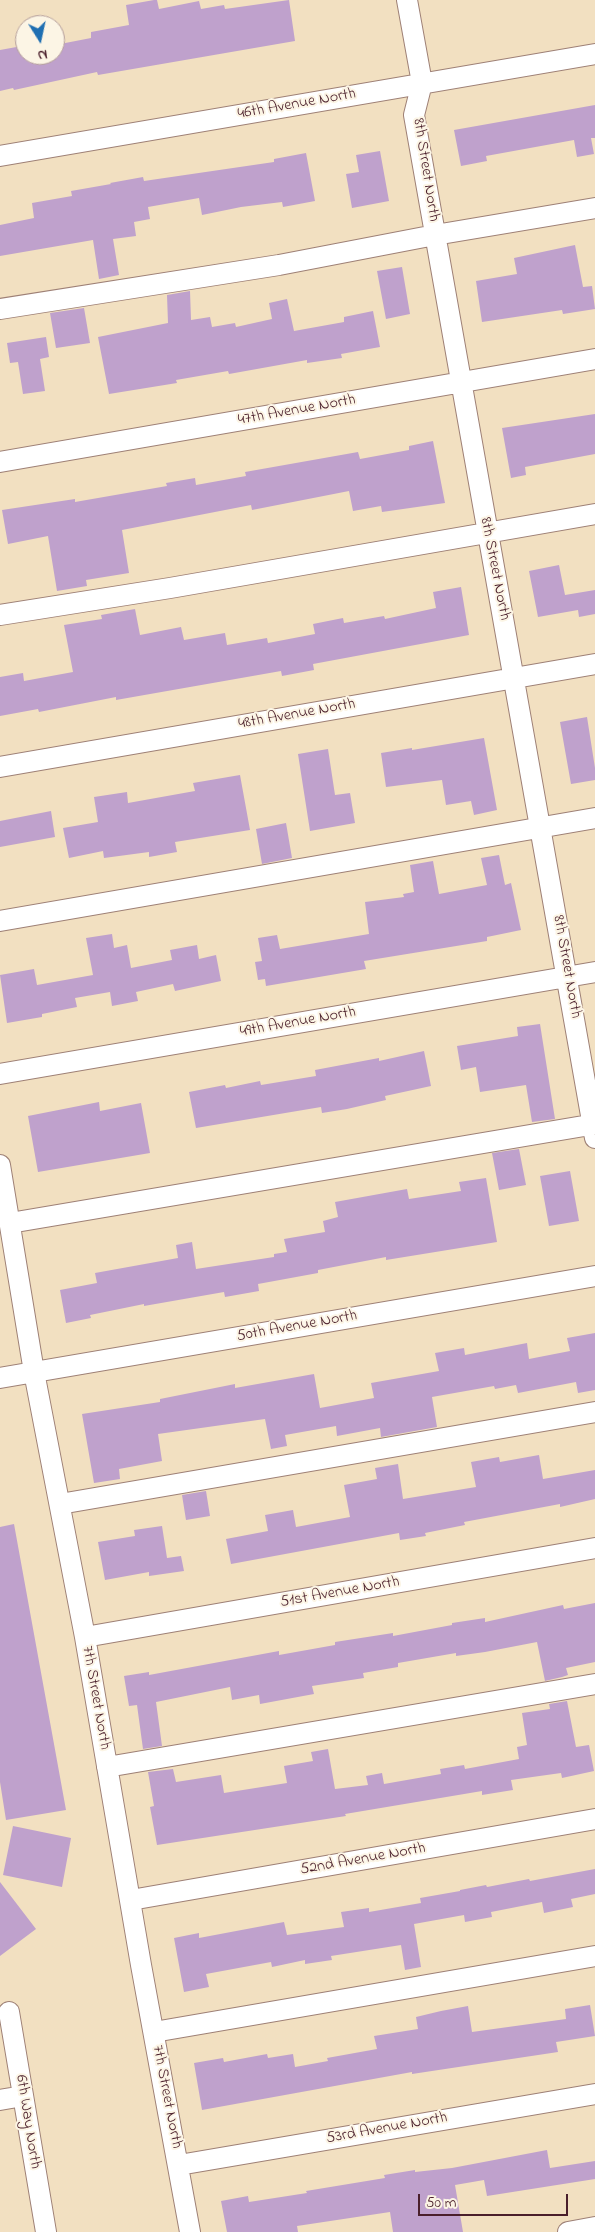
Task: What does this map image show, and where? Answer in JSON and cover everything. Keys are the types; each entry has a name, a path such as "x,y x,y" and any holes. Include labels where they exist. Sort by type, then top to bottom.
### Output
{"street":[{"name":"8th Street North","path":"407,0 422,83 414,115 594,1129"},
{"name":"46th Avenue North","path":"0,156 595,54"},
{"path":"0,309 279,265 435,235 595,208"},
{"name":"47th Avenue North","path":"0,462 595,359"},
{"path":"0,615 170,588 595,514"},
{"name":"48th Avenue North","path":"0,767 595,664"},
{"path":"0,921 595,818"},
{"name":"49th Avenue North","path":"0,1074 595,972"},
{"path":"10,1223 594,1129"},
{"name":"7th Street North","path":"0,1165 34,1372 85,1637 190,2232"},
{"name":"50th Avenue North","path":"0,1378 595,1276"},
{"path":"60,1504 595,1412"},
{"name":"51st Avenue North","path":"85,1637 595,1548"},
{"path":"107,1767 595,1684"},
{"name":"52nd Avenue North","path":"131,1900 595,1819"},
{"path":"154,2032 595,1956"},
{"name":"6th Way North","path":"9,2012 46,2232"},
{"name":"53rd Avenue North","path":"179,2165 595,2094"},
{"path":"0,2100 23,2096"},
{"path":"568,2232 595,2228"}],"building":[{"path":"157,0 159,9 199,1 201,9 224,5 225,9 289,0 295,41 98,75 97,72 14,90 13,88 0,91 0,50 15,47 15,65 65,65 65,43 91,38 91,32 129,25 126,5"},
{"path":"595,105 595,138 591,138 594,154 577,157 574,140 486,156 487,161 461,166 454,130"},
{"path":"380,151 389,201 352,208 346,174 359,172 356,155"},
{"path":"306,153 315,201 283,207 282,202 241,207 202,215 199,198 148,207 150,219 134,222 136,236 113,239 119,275 99,279 93,240 0,256 0,225 34,218 32,203 72,196 71,191 110,183 143,177 144,181 274,162 274,159"},
{"path":"575,245 583,287 592,286 595,309 563,314 562,310 482,322 476,281 517,274 514,258"},
{"path":"402,267 410,314 386,319 377,271"},
{"path":"190,291 191,320 210,317 212,327 235,323 236,327 272,319 269,303 287,299 294,331 344,322 344,317 373,311 380,347 341,354 342,358 307,363 307,360 229,374 228,371 176,380 177,383 109,394 98,337 168,323 167,295"},
{"path":"84,308 90,343 56,348 50,313"},
{"path":"46,337 49,357 40,359 45,391 23,394 18,362 10,363 7,343"},
{"path":"595,414 595,454 525,467 526,475 511,478 502,428"},
{"path":"433,441 445,503 382,512 381,506 353,511 349,491 252,510 251,505 122,530 129,573 86,580 87,586 57,591 48,536 8,544 2,510 75,499 75,502 167,486 166,483 195,478 196,485 246,476 245,472 358,452 360,459 409,450 409,446"},
{"path":"559,565 565,595 595,590 595,614 579,617 578,610 538,617 529,571"},
{"path":"461,587 469,635 313,664 314,670 282,676 281,671 116,700 116,697 39,712 38,709 0,716 0,677 23,673 24,681 73,672 64,625 102,619 101,615 135,609 140,635 181,627 184,640 225,633 227,645 267,638 268,643 315,634 313,624 343,618 344,623 384,616 385,619 436,608 433,592"},
{"path":"587,717 595,768 595,780 571,784 560,722"},
{"path":"484,738 497,810 474,815 471,801 446,805 442,780 386,787 381,753"},
{"path":"328,749 335,795 350,793 355,823 310,831 298,754"},
{"path":"240,775 250,830 175,842 177,852 149,857 149,852 104,858 103,851 69,858 63,828 98,822 94,797 127,792 128,803 195,791 193,783"},
{"path":"51,811 55,837 0,847 0,821"},
{"path":"286,823 292,858 262,864 256,829"},
{"path":"499,855 505,885 511,883 521,930 487,937 487,941 364,961 366,969 266,986 265,979 258,980 255,962 262,961 258,938 277,935 280,949 369,934 365,902 404,897 403,894 414,892 410,865 433,861 439,894 487,885 481,858"},
{"path":"112,934 114,948 127,945 131,968 172,960 170,950 197,945 199,959 216,955 221,981 175,991 173,984 136,992 138,1001 112,1006 110,992 75,998 77,1007 42,1014 42,1017 7,1023 0,975 34,969 37,985 93,975 86,938"},
{"path":"540,1024 555,1119 532,1122 526,1085 480,1092 476,1067 461,1070 457,1046 518,1036 517,1027"},
{"path":"424,1051 431,1086 385,1096 386,1100 347,1109 322,1113 321,1107 196,1128 189,1092 225,1085 226,1088 260,1081 261,1085 316,1076 315,1070 379,1058 379,1061"},
{"path":"99,1102 100,1111 141,1103 150,1153 38,1172 28,1116"},
{"path":"519,1149 526,1185 499,1190 492,1153"},
{"path":"570,1171 579,1221 549,1226 540,1176"},
{"path":"486,1178 497,1242 386,1260 386,1257 318,1270 318,1273 258,1284 259,1291 225,1297 224,1292 144,1306 144,1304 90,1315 91,1318 66,1323 60,1290 97,1283 95,1273 178,1258 176,1245 192,1242 196,1269 274,1257 274,1254 287,1252 284,1239 325,1232 323,1221 338,1217 335,1202 407,1189 409,1199 461,1191 459,1182"},
{"path":"595,1333 595,1390 578,1393 576,1382 518,1393 516,1385 495,1389 494,1386 432,1397 437,1427 381,1437 380,1428 337,1436 336,1426 285,1435 287,1446 271,1449 265,1419 158,1434 162,1461 119,1469 120,1479 94,1483 82,1414 160,1402 160,1399 235,1384 235,1388 314,1374 320,1408 374,1398 371,1383 439,1371 435,1353 464,1348 465,1355 527,1343 529,1359 570,1351 567,1338"},
{"path":"539,1455 543,1479 595,1470 595,1499 560,1507 560,1504 464,1522 465,1525 425,1533 426,1536 400,1540 399,1533 231,1564 226,1539 268,1531 265,1515 293,1510 296,1527 350,1517 344,1485 377,1479 375,1468 398,1464 403,1499 476,1487 471,1462 499,1457 500,1462"},
{"path":"206,1491 210,1516 186,1520 182,1495"},
{"path":"14,1524 66,1810 6,1820 0,1782 0,1527"},
{"path":"162,1526 167,1558 181,1556 184,1571 149,1576 149,1572 105,1580 98,1542 135,1536 134,1530"},
{"path":"595,1603 595,1662 566,1668 568,1675 545,1681 537,1642 485,1652 456,1656 456,1653 398,1663 398,1667 363,1673 364,1678 312,1686 314,1694 260,1704 259,1695 232,1700 230,1687 156,1702 162,1746 143,1749 137,1705 129,1706 124,1676 149,1672 149,1675 279,1651 279,1655 335,1645 335,1642 393,1633 393,1636 485,1618 485,1622 563,1605 564,1609"},
{"path":"567,1701 576,1747 589,1745 594,1771 562,1778 561,1773 511,1780 513,1790 482,1795 482,1791 345,1814 346,1816 157,1845 150,1807 154,1806 148,1772 173,1769 176,1782 221,1775 224,1793 287,1783 284,1766 313,1761 311,1752 328,1749 335,1789 368,1785 366,1776 382,1773 384,1784 441,1774 440,1769 464,1765 465,1769 519,1759 517,1747 527,1745 522,1713 550,1709 549,1704"},
{"path":"13,1826 71,1838 62,1887 3,1875"},
{"path":"595,1869 595,1894 571,1899 573,1907 544,1913 542,1902 491,1912 492,1917 465,1922 464,1915 414,1924 421,1967 405,1970 401,1945 331,1956 332,1960 305,1964 305,1960 272,1967 271,1962 206,1974 209,1987 184,1992 174,1938 199,1933 199,1938 284,1922 287,1935 344,1927 341,1912 369,1908 369,1912 421,1903 420,1898 486,1885 487,1887 529,1879 530,1881"},
{"path":"0,1882 36,1929 0,1956"},
{"path":"590,2005 595,2036 556,2042 558,2052 412,2074 412,2072 202,2110 194,2063 223,2058 224,2062 267,2054 268,2058 293,2054 295,2067 328,2061 327,2058 377,2049 374,2036 418,2029 416,2017 441,2011 468,2006 472,2032 566,2019 565,2009"},
{"path":"547,2150 550,2168 595,2161 595,2179 487,2196 484,2180 455,2185 463,2232 393,2232 390,2212 297,2226 298,2232 227,2232 221,2201 248,2196 249,2202 307,2193 306,2191 385,2178 384,2175 415,2170 415,2172 452,2168"}]}
